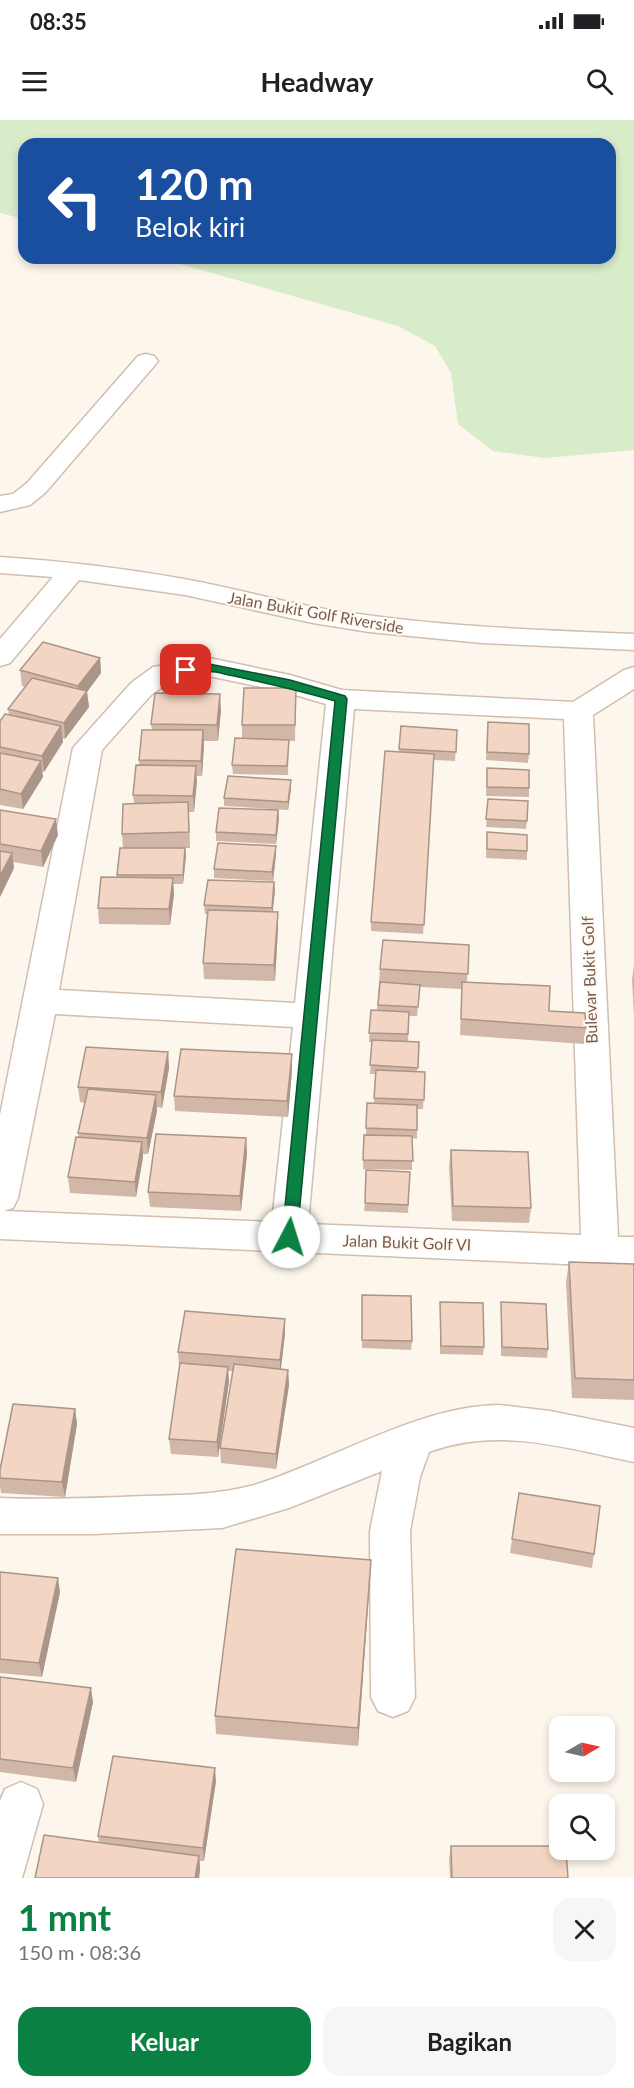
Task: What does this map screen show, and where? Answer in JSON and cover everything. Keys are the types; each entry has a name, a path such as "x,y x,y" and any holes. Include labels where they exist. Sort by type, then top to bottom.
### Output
{"street":[{"path":"0,504 21,500 36,488 146,361"},
{"name":"Jalan Bukit Golf Riverside","path":"0,565 73,570 186,587 331,618 408,628 475,635 634,642"},
{"path":"0,657 73,570"},
{"path":"0,1198 41,1001 88,748 141,689 163,673 209,667 290,684 341,699 578,711 634,676"},
{"path":"289,1237 341,699"},
{"name":"Bulevar Bukit Golf","path":"578,711 617,1251"},
{"path":"41,1001 310,1016"},
{"name":"Jalan Bukit Golf VI","path":"0,1225 617,1251"},
{"path":"0,1516 38,1518 114,1516 229,1509 321,1477 413,1441 462,1426 498,1422 534,1426 634,1445"},
{"path":"393,1697 390,1531 400,1477 413,1441"},
{"path":"0,1876 21,1804"}],"green space":[{"path":"0,120 634,120 634,450 545,458 493,451 458,424 451,373 435,346 398,326 180,264 616,264 616,138 18,138 18,218 0,213"}],"building":[{"path":"43,642 100,658 78,686 20,670"},
{"path":"32,678 87,691 64,723 8,709"},
{"path":"244,688 296,688 295,725 242,725"},
{"path":"155,693 220,694 217,725 151,724"},
{"path":"5,714 61,726 42,756 0,747 0,721"},
{"path":"488,722 529,724 529,754 487,752"},
{"path":"401,726 457,730 456,752 399,749"},
{"path":"142,730 203,730 201,761 139,760"},
{"path":"235,738 289,740 287,766 232,765"},
{"path":"385,751 434,754 424,925 371,922"},
{"path":"0,753 41,761 21,794 0,789"},
{"path":"136,765 196,766 193,796 133,795"},
{"path":"487,768 529,770 529,788 487,787"},
{"path":"228,776 291,780 288,802 224,798"},
{"path":"488,799 528,801 527,821 486,819"},
{"path":"188,802 189,832 122,834 123,804"},
{"path":"219,808 278,810 276,835 216,832"},
{"path":"0,810 56,819 41,851 0,844"},
{"path":"487,832 527,835 527,851 487,849"},
{"path":"218,843 276,846 272,872 214,869"},
{"path":"120,848 185,848 183,875 117,875"},
{"path":"0,851 12,853 0,876"},
{"path":"101,877 173,878 169,909 98,908"},
{"path":"208,880 274,882 272,908 204,905"},
{"path":"208,910 278,912 274,965 203,963"},
{"path":"383,940 469,945 468,974 380,969"},
{"path":"380,982 420,985 418,1007 378,1005"},
{"path":"462,982 550,986 549,1011 585,1013 586,1028 461,1019"},
{"path":"371,1010 409,1012 408,1034 369,1033"},
{"path":"372,1040 419,1042 418,1068 370,1065"},
{"path":"86,1047 168,1052 161,1092 78,1087"},
{"path":"181,1049 292,1054 287,1101 174,1096"},
{"path":"376,1070 425,1072 424,1100 374,1098"},
{"path":"88,1089 156,1095 147,1138 78,1133"},
{"path":"367,1103 417,1105 417,1130 366,1128"},
{"path":"156,1134 246,1138 240,1196 148,1192"},
{"path":"364,1135 412,1136 413,1161 363,1160"},
{"path":"76,1137 142,1142 135,1182 68,1177"},
{"path":"451,1150 528,1152 531,1208 453,1206"},
{"path":"366,1170 410,1172 408,1205 365,1203"},
{"path":"569,1262 634,1264 634,1380 575,1378"},
{"path":"362,1295 411,1296 412,1341 362,1340"},
{"path":"440,1302 483,1303 484,1347 441,1346"},
{"path":"501,1302 546,1304 548,1349 502,1347"},
{"path":"185,1311 285,1319 280,1360 178,1352"},
{"path":"180,1363 228,1367 217,1442 169,1439"},
{"path":"234,1364 288,1370 276,1454 220,1448"},
{"path":"13,1404 75,1409 62,1482 0,1478"},
{"path":"519,1493 600,1506 594,1554 512,1539"},
{"path":"236,1549 371,1560 358,1728 215,1716"},
{"path":"0,1572 58,1578 39,1663 0,1659"},
{"path":"0,1677 91,1688 73,1768 0,1759"},
{"path":"113,1756 215,1768 203,1848 98,1836"},
{"path":"44,1835 199,1856 195,1878 35,1878"},
{"path":"451,1846 549,1846 549,1860 567,1860 568,1878 452,1878"}],"route":[{"path":"186,670 209,667 290,684 341,699 289,1237"}]}
